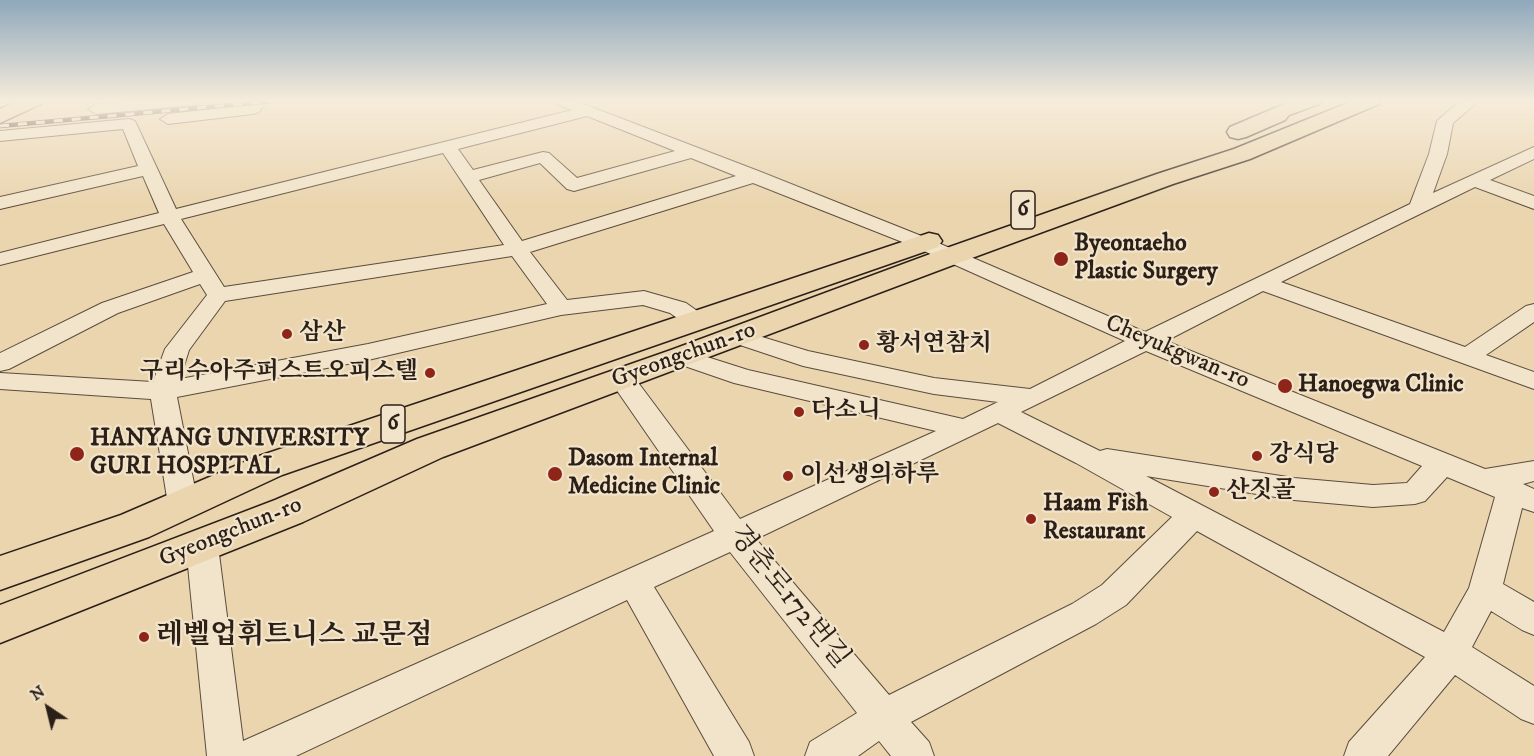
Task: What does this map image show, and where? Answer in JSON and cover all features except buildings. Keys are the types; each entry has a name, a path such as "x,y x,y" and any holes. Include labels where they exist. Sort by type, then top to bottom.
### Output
{"main road":[{"name":"Gyeongchun-ro","path":"0,573 135,526 269,466 1156,164 1229,135"},
{"name":"Gyeongchun-ro","path":"0,624 289,511 430,448 951,256 1242,154 1287,135"}],"street":[{"path":"134,135 170,217 212,285"},
{"path":"0,259 494,135"},
{"name":"Cheyukgwan-ro","path":"650,135 922,243 1147,342 1443,462 1516,486"},
{"path":"1418,208 1438,154 1442,135"},
{"path":"448,147 517,249 561,308"},
{"path":"469,177 543,157 574,185 692,152"},
{"path":"254,756 966,429 998,411 1034,397 1262,283 1534,152"},
{"path":"0,203 148,169"},
{"path":"0,363 110,308 212,285 517,249 755,177"},
{"path":"1475,181 1534,203"},
{"path":"1262,283 1534,381"},
{"path":"183,504 163,392 177,349 212,285"},
{"path":"0,381 102,390 163,392 368,352 561,308 644,298 678,308 695,320"},
{"path":"1467,357 1534,311"},
{"path":"736,336 803,358 934,386 1034,397"},
{"path":"682,357 744,377 966,429"},
{"name":"경춘로172번길","path":"622,379 735,536 885,716 915,756"},
{"path":"998,411 1451,653 1534,707"},
{"path":"1086,456 1294,489 1373,496 1415,493 1443,462"},
{"path":"1363,756 1451,653 1485,590 1516,486"},
{"path":"824,756 885,716 1084,614 1114,595 1194,515"},
{"path":"201,546 226,756"},
{"path":"634,582 735,756"},
{"path":"1485,590 1534,620"}],"place":[{"name":"Byeontaeho Plastic Surgery","path":"1061,259"},
{"name":"삼산","path":"287,334"},
{"name":"황서연참치","path":"864,345"},
{"name":"구리수아주퍼스트오피스텔","path":"430,373"},
{"name":"Hanoegwa Clinic","path":"1285,386"},
{"name":"다소니","path":"799,412"},
{"name":"HANYANG UNIVERSITY GURI HOSPITAL","path":"77,454"},
{"name":"강식당","path":"1257,456"},
{"name":"Dasom Internal Medicine Clinic","path":"555,474"},
{"name":"이선생의하루","path":"788,476"},
{"name":"산짓골","path":"1214,492"},
{"name":"Haam Fish Restaurant","path":"1031,519"},
{"name":"레벨업휘트니스 교문점","path":"144,637"}]}
